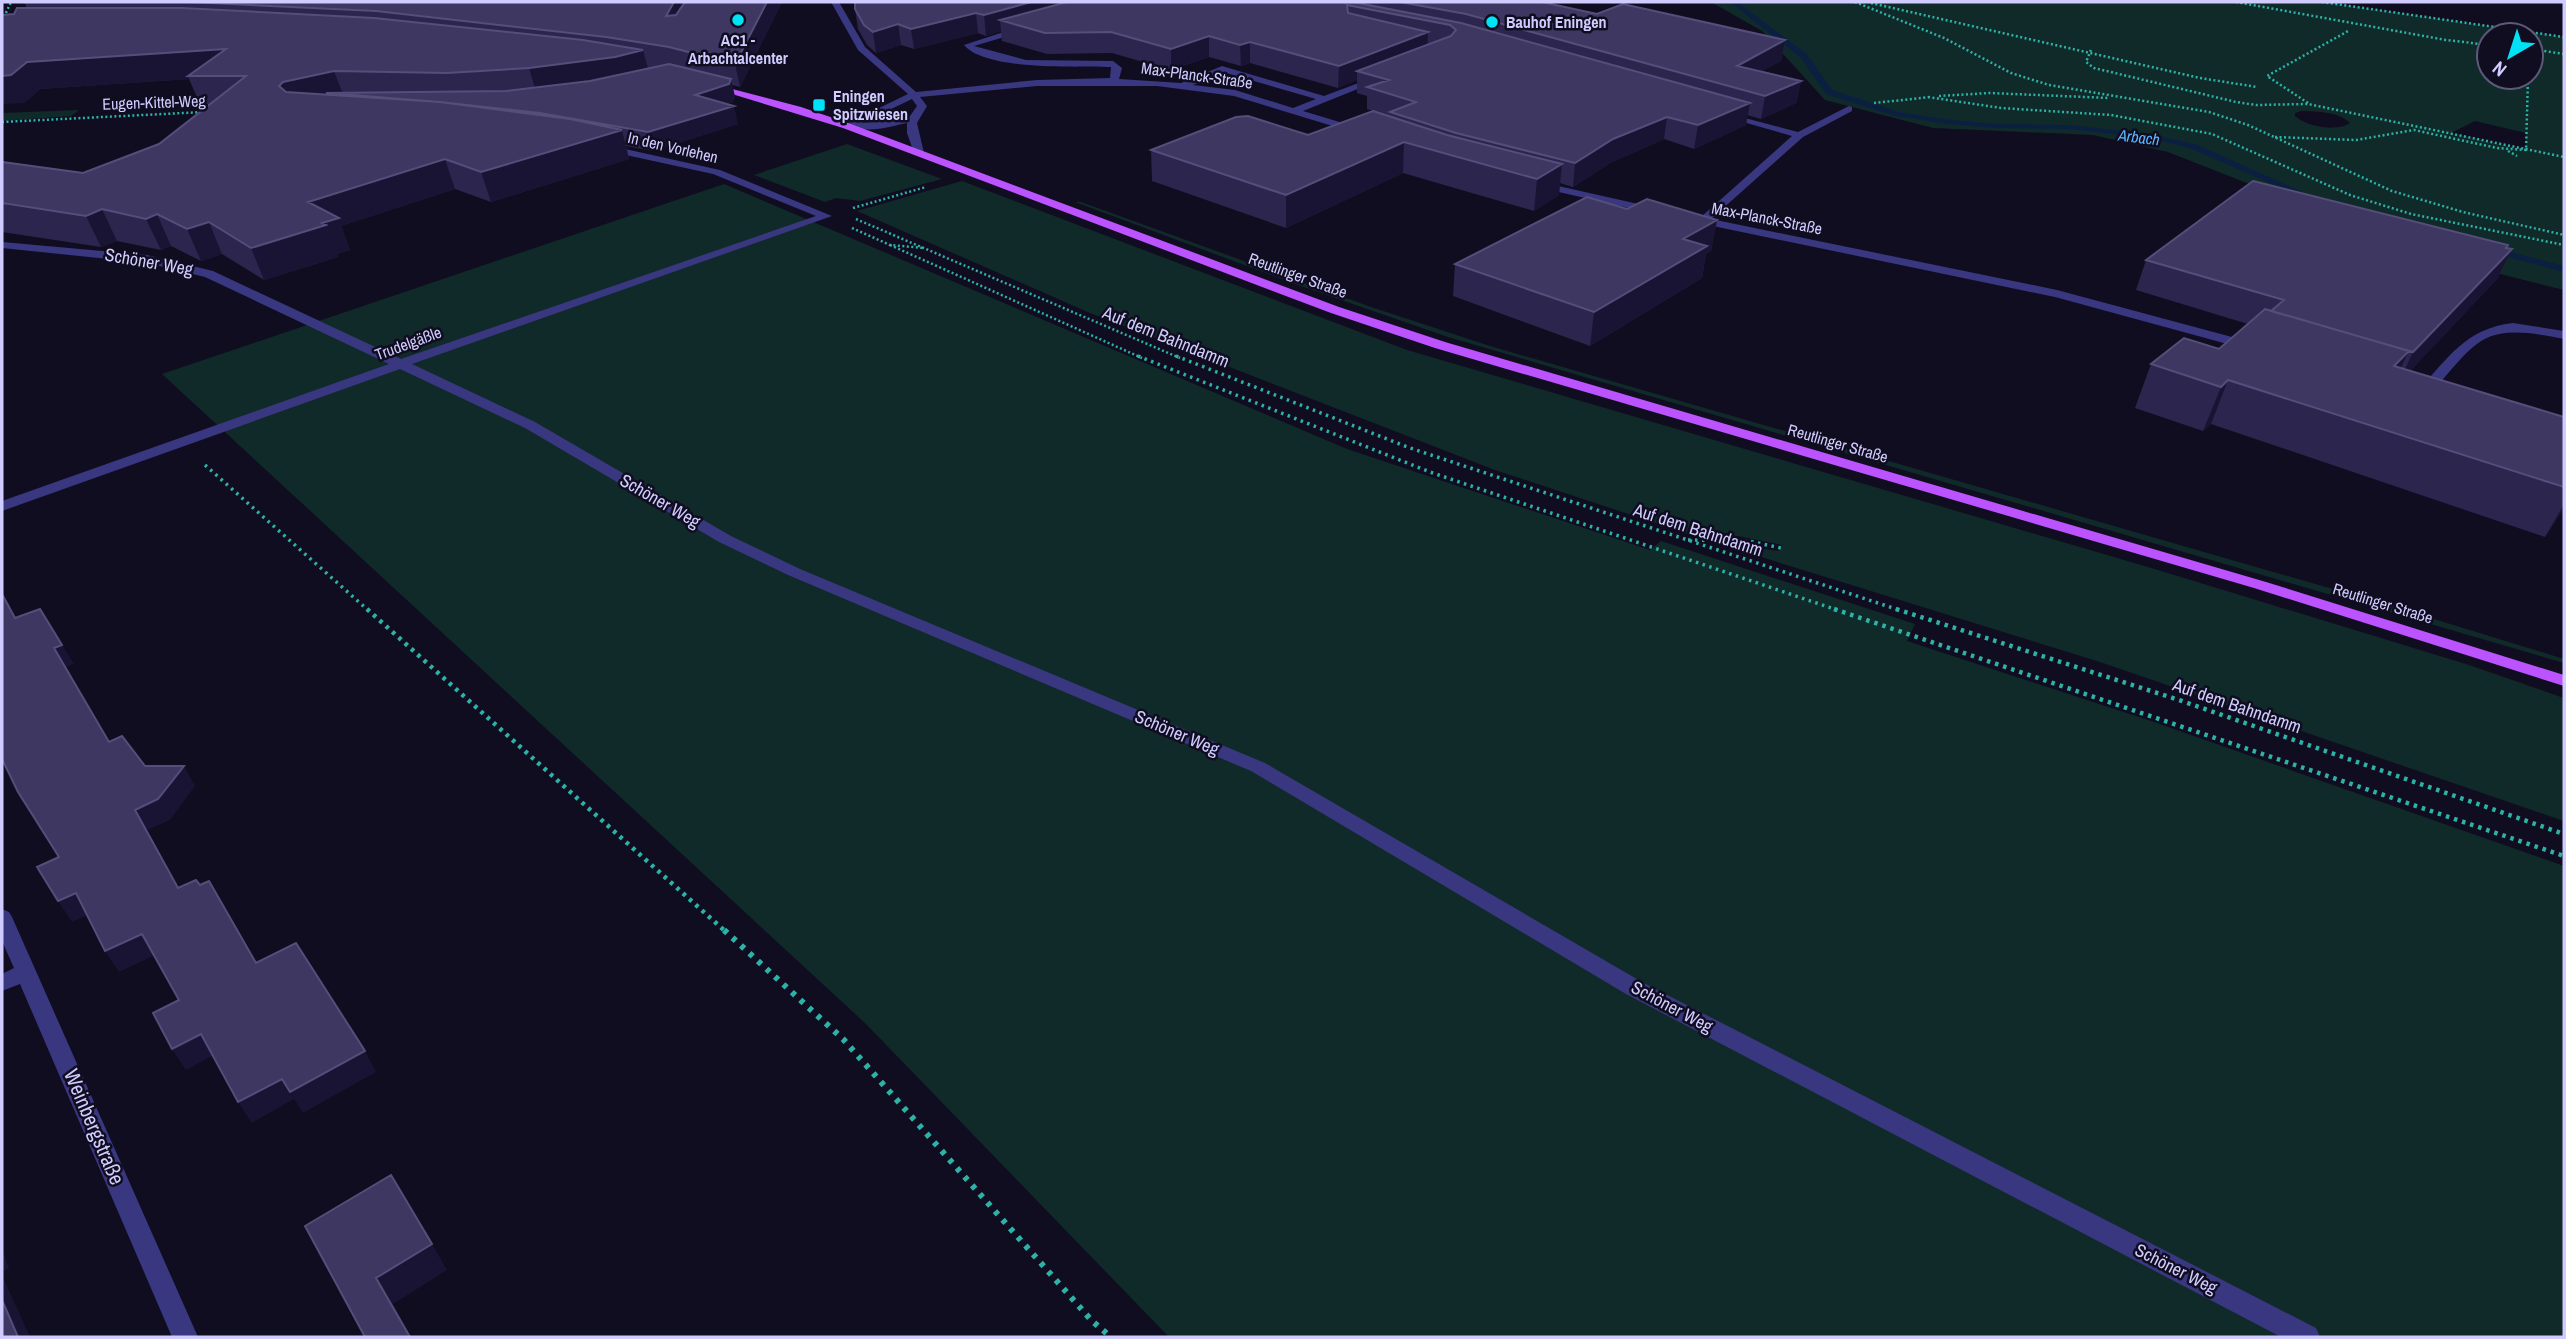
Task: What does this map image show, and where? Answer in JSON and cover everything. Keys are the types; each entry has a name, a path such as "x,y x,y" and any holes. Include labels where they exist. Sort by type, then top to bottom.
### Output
{"main road":[{"name":"Reutlinger Straße","path":"697,82 798,109 1259,282 1440,345 2260,585 2564,681"}],"street":[{"path":"835,2 861,48 914,95 922,106 911,119 910,129 919,153"},
{"path":"1027,28 968,45 1004,59 1026,63 1113,64 1117,68 1114,81"},
{"path":"1183,86 1222,69 1325,99"},
{"path":"1296,110 1385,75"},
{"name":"Max-Planck-Straße","path":"847,127 914,95 1037,83 1114,81 1235,93 1375,136"},
{"path":"1703,221 1799,135 1849,109"},
{"path":"1710,110 1799,135"},
{"path":"847,127 882,125 911,119"},
{"name":"In den Vorlehen","path":"590,145 716,172 826,216"},
{"path":"1527,182 1662,213"},
{"name":"Max-Planck-Straße","path":"1676,215 2057,294 2265,350"},
{"name":"Trudelgäßle","path":"2,506 617,287 826,216"},
{"name":"Schöner Weg","path":"2,245 147,259 209,274 530,425 725,539 794,572 1258,767 1634,988 2307,1337"},
{"path":"2420,397 2480,333 2513,325 2564,335"},
{"name":"Weinbergstraße","path":"2,917 185,1337"},
{"path":"2,983 26,972"}],"path":[{"path":"4,17 11,2"},
{"path":"1855,2 1944,38 2011,73 2049,85 2209,112 2274,137 2392,191 2463,212 2564,235"},
{"path":"2236,2 2475,43"},
{"path":"2322,2 2564,37"},
{"path":"1871,3 2200,78 2257,87"},
{"path":"2308,104 2267,76 2350,30"},
{"path":"2090,51 2086,62 2094,68 2223,99 2256,106 2308,104 2564,157"},
{"path":"2545,51 2564,54"},
{"path":"2526,150 2528,91"},
{"path":"1890,99 1990,93 2132,99"},
{"path":"1928,97 2001,108 2112,115 2212,134 2350,195 2411,214 2564,245"},
{"name":"Eugen-Kittel-Weg","path":"2,122 208,111"},
{"path":"2274,137 2360,140 2378,139 2401,130 2418,131 2507,150 2526,150"},
{"path":"2507,150 2517,156"},
{"path":"868,204 934,184"},
{"path":"826,216 982,289 1139,356 1292,420 1430,472 2564,856"},
{"name":"Auf dem Bahndamm","path":"850,216 1051,304 1249,386 1410,448 1682,540 2179,700 2564,834"},
{"path":"890,245 929,249"},
{"path":"180,443 562,782 843,1040 1092,1321 1111,1337"},
{"path":"1682,540 1749,541 1781,548"}],"green space":[{"path":"1711,2 2322,2 2475,24 2475,91 2545,91 2545,34 2564,37 2564,290 2437,258 2168,152 2093,135 1933,128 1825,100 1762,31","holes":["2301,111 2340,116 2350,123 2338,127 2322,127 2295,116 2295,113","2475,121 2526,133 2526,150 2451,133"]},
{"path":"79,110 71,116 2,121 2,113"},
{"path":"847,144 942,179 860,201 836,198 825,202 754,175"},
{"path":"962,181 1407,350 2158,570 2466,664 2564,698 2564,821 2100,662 1716,543 1779,551 1782,545 1738,536 1689,534 1495,470 1090,313 857,211"},
{"path":"724,184 1347,449 1650,550 1661,541 1915,624 1907,641 2151,721 2564,866 2564,1337 1169,1337 865,1023 162,374"},
{"path":"1075,202 1371,307 1490,346 2395,607 2564,659 2564,663 1448,337 1298,285"}],"building":[{"path":"188,2 674,2 666,16 676,15 685,2 767,2 735,64 669,47 606,37 376,11"},
{"path":"855,2 1031,2 984,15 976,13 911,29 898,24 873,32 864,25 855,9"},
{"path":"1067,2 1353,2 1461,23 1750,103 1698,125 1667,117 1613,139 1575,163 1456,133 1390,112 1416,102 1367,87 1389,80 1357,71 1451,36 1456,30 1450,25 1347,5 1348,13 1428,32 1339,66 1250,42 1240,45 1209,36 1171,49 1111,32 1045,33 1000,20"},
{"path":"1400,2 1542,2 1597,14 1623,4 1785,40 1737,66 1801,81 1765,96 1466,14"},
{"path":"17,8 182,8 374,18 583,40 643,50 615,57 529,68 447,73 334,71 283,82 279,86 286,92 440,102 570,119 622,130 481,172 445,159 308,202 339,218 322,223 326,225 251,248 209,222 187,229 157,214 146,219 102,209 86,216 2,203 2,162 83,173 159,144 246,76 188,76 226,49 27,62 11,75 2,76 2,15 14,14"},
{"path":"669,64 731,79 729,84 695,95 734,106 648,132 540,113 326,93 506,91 590,81"},
{"path":"1373,111 1447,135 1562,164 1537,179 1404,142 1286,195 1151,150 1236,117 1248,116 1308,135"},
{"path":"2253,181 2508,245 2506,248 2512,249 2413,352 2271,311 2284,300 2146,260"},
{"path":"1587,197 1627,209 1647,199 1717,220 1683,239 1707,246 1594,312 1455,264"},
{"path":"2265,309 2409,351 2394,366 2564,417 2564,487 2228,380 2221,387 2151,364 2184,338 2219,349"},
{"path":"2,594 15,618 40,609 62,645 54,648 109,742 122,736 145,766 184,766 158,799 135,810 178,888 196,880 200,885 209,881 256,963 296,943 365,1051 290,1092 282,1079 238,1102 201,1034 172,1049 153,1013 179,1000 142,934 105,951 76,893 58,901 37,867 59,857 18,792 2,759"},
{"path":"391,1175 432,1244 376,1278 410,1337 365,1337 305,1226"},
{"path":"2,1300 18,1337 2,1337"}],"waterway":[{"name":"Arbach","path":"1733,2 1804,56 1829,92 1898,114 1950,122 1995,126 2069,127 2151,136 2195,147 2314,199"},
{"name":"Arbach","path":"2492,250 2564,269"}],"place":[{"name":"AC1 - Arbachtalcenter","path":"738,20"},
{"name":"Bauhof Eningen","path":"1492,22"},
{"name":"Eningen Spitzwiesen","path":"819,105"}]}
